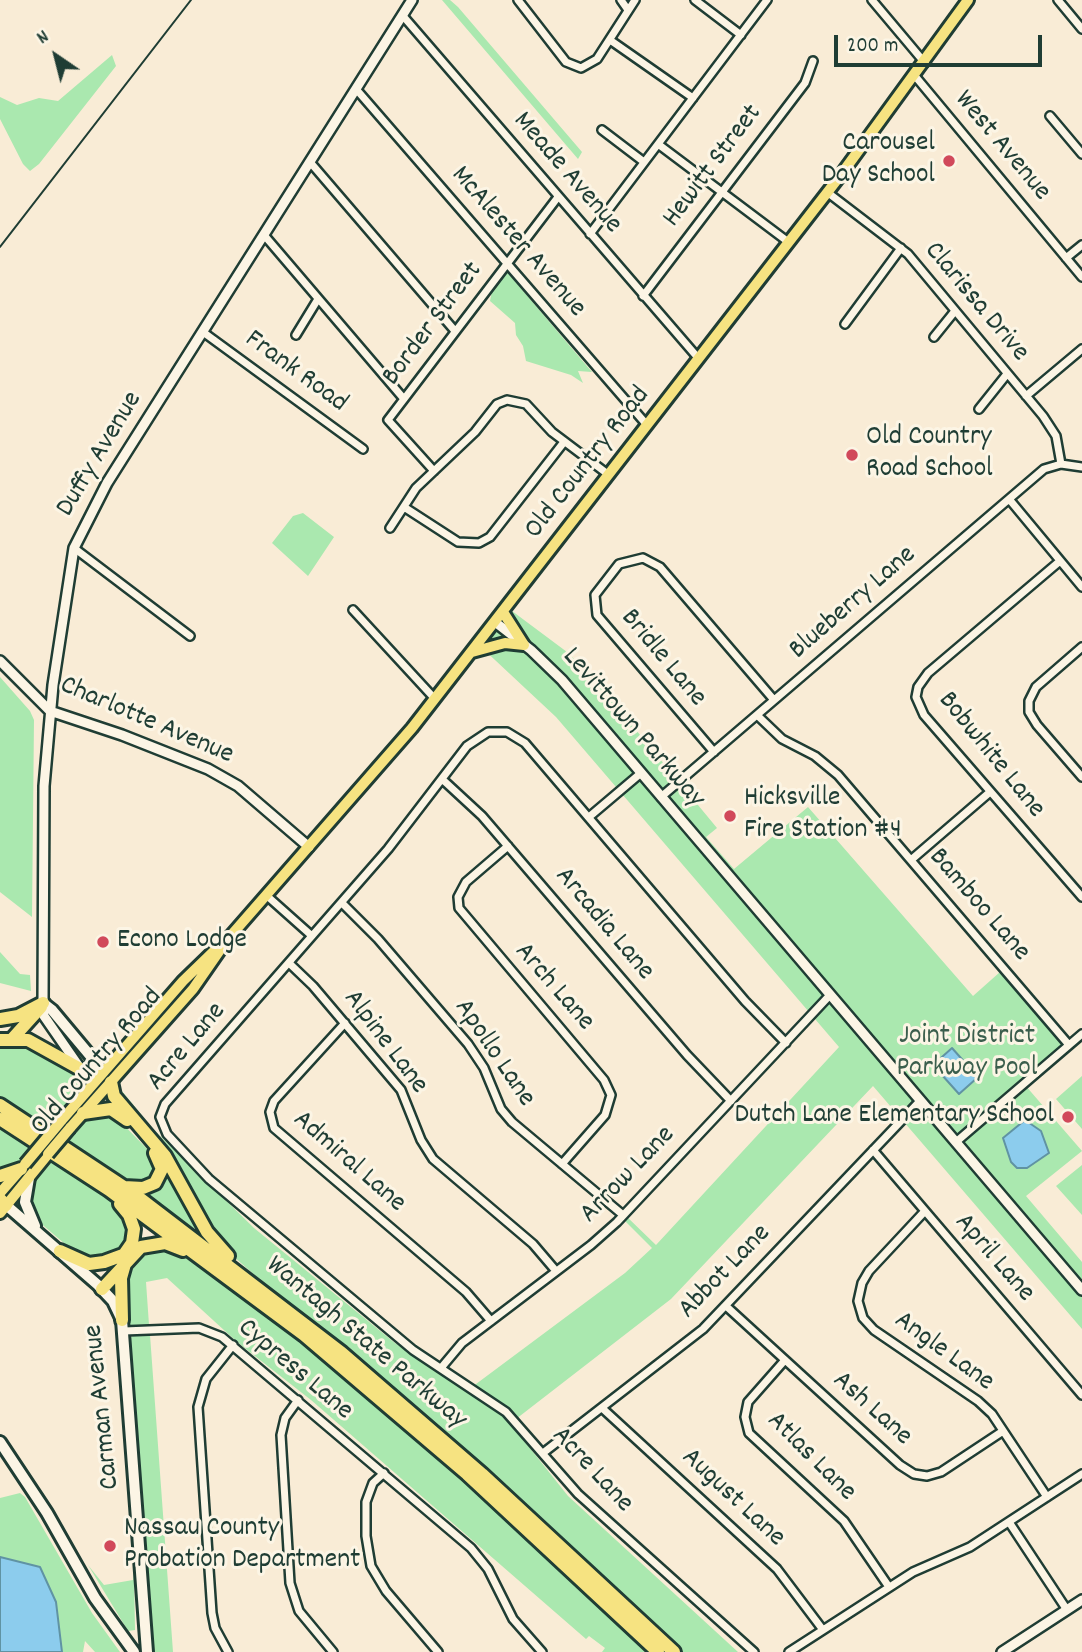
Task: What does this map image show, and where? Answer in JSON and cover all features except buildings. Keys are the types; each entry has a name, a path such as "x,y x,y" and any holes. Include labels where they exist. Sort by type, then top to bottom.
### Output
{"highway":[{"path":"0,1019 18,1016 43,1003"},
{"path":"6,1039 37,1015 43,1003"},
{"path":"6,1039 29,1040 82,1070"},
{"path":"107,1077 118,1102 175,1171 207,1232 252,1282"},
{"name":"Wantagh State Parkway","path":"0,1105 124,1187 252,1282 405,1406 674,1652"},
{"path":"83,1113 104,1108 120,1113 160,1160 161,1173 155,1183 143,1188 124,1187"},
{"name":"Wantagh State Parkway","path":"0,1120 109,1190 200,1256 382,1399 658,1652"},
{"path":"0,1177 27,1170"},
{"path":"100,1287 124,1259 132,1243 132,1222 109,1190"},
{"path":"60,1251 89,1264 124,1259 141,1247 157,1243 174,1245 200,1256"},
{"path":"123,1326 121,1278 124,1259"}],"main road":[{"name":"Old Country Road","path":"66,1125 83,1113 107,1077 193,989 227,940 435,699 827,192 925,63 968,0"},
{"path":"503,612 524,645"},
{"path":"472,652 505,643 524,645"},
{"path":"43,1003 52,1010 107,1077"},
{"name":"Duffy Avenue","path":"82,1070 92,1085"},
{"name":"Old Country Road","path":"2,1205 27,1170 66,1125 92,1085 107,1077"},
{"name":"Old Country Road","path":"0,1193 27,1170"},
{"path":"27,1170 24,1202 38,1231"},
{"name":"Carman Avenue","path":"2,1205 38,1231 100,1287 113,1301 123,1326 147,1652"},
{"path":"0,1442 26,1479 95,1598 134,1652"}],"street":[{"name":"Duffy Avenue","path":"82,1070 44,1016 43,1003 44,786 50,711 74,548 92,507 412,0"},
{"path":"518,0 566,62 574,67 592,64 635,0"},
{"path":"621,0 628,10"},
{"path":"695,0 741,35"},
{"path":"590,234 767,0"},
{"path":"872,0 925,63"},
{"path":"1058,0 1082,29"},
{"name":"Meade Avenue","path":"403,16 699,359"},
{"path":"610,40 693,97"},
{"name":"Hewitt Street","path":"643,296 804,83 813,61"},
{"name":"West Avenue","path":"915,76 1082,277"},
{"name":"McAlester Avenue","path":"356,89 647,425"},
{"path":"1050,116 1082,154"},
{"path":"602,130 644,162"},
{"path":"658,144 788,242"},
{"path":"310,162 455,331"},
{"name":"Clarissa Drive","path":"827,192 901,248 1052,429 1061,464"},
{"name":"Border Street","path":"434,471 388,420 558,197"},
{"path":"264,235 404,398"},
{"path":"1066,258 1082,245"},
{"path":"845,324 901,248"},
{"path":"296,335 318,299"},
{"path":"934,337 955,311"},
{"name":"Frank Road","path":"203,332 363,449"},
{"path":"1026,396 1082,349"},
{"path":"979,409 1007,374"},
{"path":"390,528 416,488 475,432 498,404 508,400 526,404 564,442 609,475"},
{"path":"404,507 458,542 479,542 490,537 564,442"},
{"path":"1061,464 1082,467"},
{"name":"Blueberry Lane","path":"662,797 1009,499 1044,470 1061,464"},
{"path":"1009,499 1082,587"},
{"path":"74,548 191,636"},
{"name":"Bridle Lane","path":"714,752 597,615 595,595 618,564 643,558 660,567 774,700"},
{"name":"Bobwhite Lane","path":"1060,561 928,673 918,687 916,698 920,709 1082,897"},
{"path":"354,610 435,699"},
{"name":"Levittown Parkway","path":"495,622 562,680 1082,1290"},
{"path":"1082,648 1036,687 1029,701 1029,712 1037,725 1082,777"},
{"name":"Charlotte Avenue","path":"0,661 50,711 122,734 208,769 238,786 309,847"},
{"name":"Bamboo Lane","path":"758,716 782,739 815,755 838,775 1069,1045"},
{"name":"Acre Lane","path":"754,1652 578,1494 506,1412 392,1334 227,1195 191,1161 162,1124 161,1111 342,903 479,736 508,732 525,743 745,1001 786,1043"},
{"path":"589,817 641,773"},
{"name":"Arcadia Lane","path":"442,779 482,816 687,1055 731,1101"},
{"path":"911,860 990,792"},
{"name":"Arch Lane","path":"508,846 466,882 458,897 459,908 604,1080 611,1095 605,1115 562,1164"},
{"path":"266,895 312,936"},
{"name":"Apollo Lane","path":"342,903 378,939 468,1044 484,1068 506,1115 623,1215"},
{"name":"Alpine Lane","path":"289,963 345,1023 401,1090 421,1140 433,1159 533,1244 556,1271"},
{"name":"Arrow Lane","path":"441,1368 462,1343 556,1271 623,1215 830,995"},
{"name":"Admiral Lane","path":"345,1023 274,1101 270,1112 274,1128 466,1292 491,1321"},
{"path":"956,1142 1082,1034"},
{"name":"Abbot Lane","path":"543,1453 683,1347 726,1306 920,1101"},
{"name":"April Lane","path":"873,1150 1082,1395"},
{"name":"Angle Lane","path":"925,1211 869,1271 859,1293 860,1309 874,1330 978,1401 1003,1431 1047,1497"},
{"name":"Ash Lane","path":"726,1306 914,1474 928,1476 941,1472 1003,1431"},
{"name":"Cypress Lane","path":"123,1326 199,1328 215,1332 233,1345 476,1553 488,1569 513,1619 542,1652"},
{"path":"228,1652 215,1628 212,1613 198,1407 206,1379 233,1345"},
{"name":"Atlas Lane","path":"785,1360 748,1402 745,1417 749,1433 844,1521 889,1587"},
{"path":"298,1400 285,1418 281,1435 290,1583 299,1611 331,1651"},
{"name":"August Lane","path":"602,1408 777,1569 823,1630"},
{"path":"384,1473 373,1483 366,1502 366,1536 371,1566 386,1591 438,1652"},
{"path":"789,1652 922,1567 964,1550 1082,1475"},
{"path":"1009,1522 1067,1610"},
{"path":"1002,1652 1082,1600"}],"green space":[{"path":"442,0 450,0 458,7 582,152 578,159"},
{"path":"112,55 116,66 39,164 30,171 23,164 0,119 0,97 17,105 39,98 58,101"},
{"path":"507,272 592,372 578,371 583,383 571,375 526,361 523,346 516,335 515,323 490,301 492,291"},
{"path":"303,513 334,537 308,576 272,543 293,516"},
{"name":"Joint District Parkway Pool","path":"508,608 567,652 593,678 717,828 706,837 734,869 808,807 973,996 1000,972 1064,1047 1025,1085 1082,1151 1026,1196 1082,1262 1082,1329 873,1086 671,1299 516,1419 472,1387 625,1273 652,1248 622,1218 625,1215 656,1245 839,1047 556,717 480,646"},
{"path":"0,677 30,711 34,720 32,917 0,892"},
{"path":"0,952 20,974 30,975 31,991 0,983"},
{"path":"16,1040 74,1068 79,1076 79,1089 45,1130 0,1097 0,1044"},
{"path":"1082,1076 1082,1129 1056,1099"},
{"path":"117,1085 154,1130 254,1228 395,1343 506,1418 568,1496 738,1652 681,1652 233,1256 222,1245 115,1087"},
{"path":"112,1113 154,1156 158,1166 155,1176 135,1185 64,1143 89,1117"},
{"path":"0,1128 33,1145 17,1165 0,1171"},
{"path":"52,1157 60,1166 115,1204 127,1222 123,1246 115,1254 90,1260 79,1256 38,1221 30,1198 35,1179"},
{"path":"1082,1165 1082,1215 1056,1186"},
{"path":"165,1168 200,1229 198,1231 136,1191"},
{"path":"159,1247 176,1250 315,1353 406,1427 651,1652 602,1652 605,1648 589,1636 586,1639 311,1400 237,1342 167,1278 146,1282 149,1325 129,1325 128,1270 139,1253"},
{"path":"150,1335 173,1652 153,1652 129,1339 133,1336"},
{"path":"20,1493 25,1497 92,1613 120,1652 95,1652 85,1641 83,1652 0,1652 0,1498"},
{"path":"88,1565 104,1585 133,1580 134,1572 135,1630 128,1631"}],"water":[{"path":"952,1048 968,1066 964,1070 969,1069 977,1078 959,1094 933,1065"},
{"path":"1025,1120 1041,1131 1049,1153 1027,1168 1017,1168 1011,1162 1003,1138"},
{"path":"0,1557 40,1567 56,1602 62,1652 0,1652"}],"railway":[{"path":"0,247 191,0"}],"place":[{"name":"Carousel Day School","path":"949,161"},
{"name":"Old Country Road School","path":"852,455"},
{"name":"Hicksville Fire Station #4","path":"730,816"},
{"name":"Econo Lodge","path":"103,942"},
{"name":"Dutch Lane Elementary School","path":"1068,1117"},
{"name":"Nassau County Probation Department","path":"110,1546"}]}
